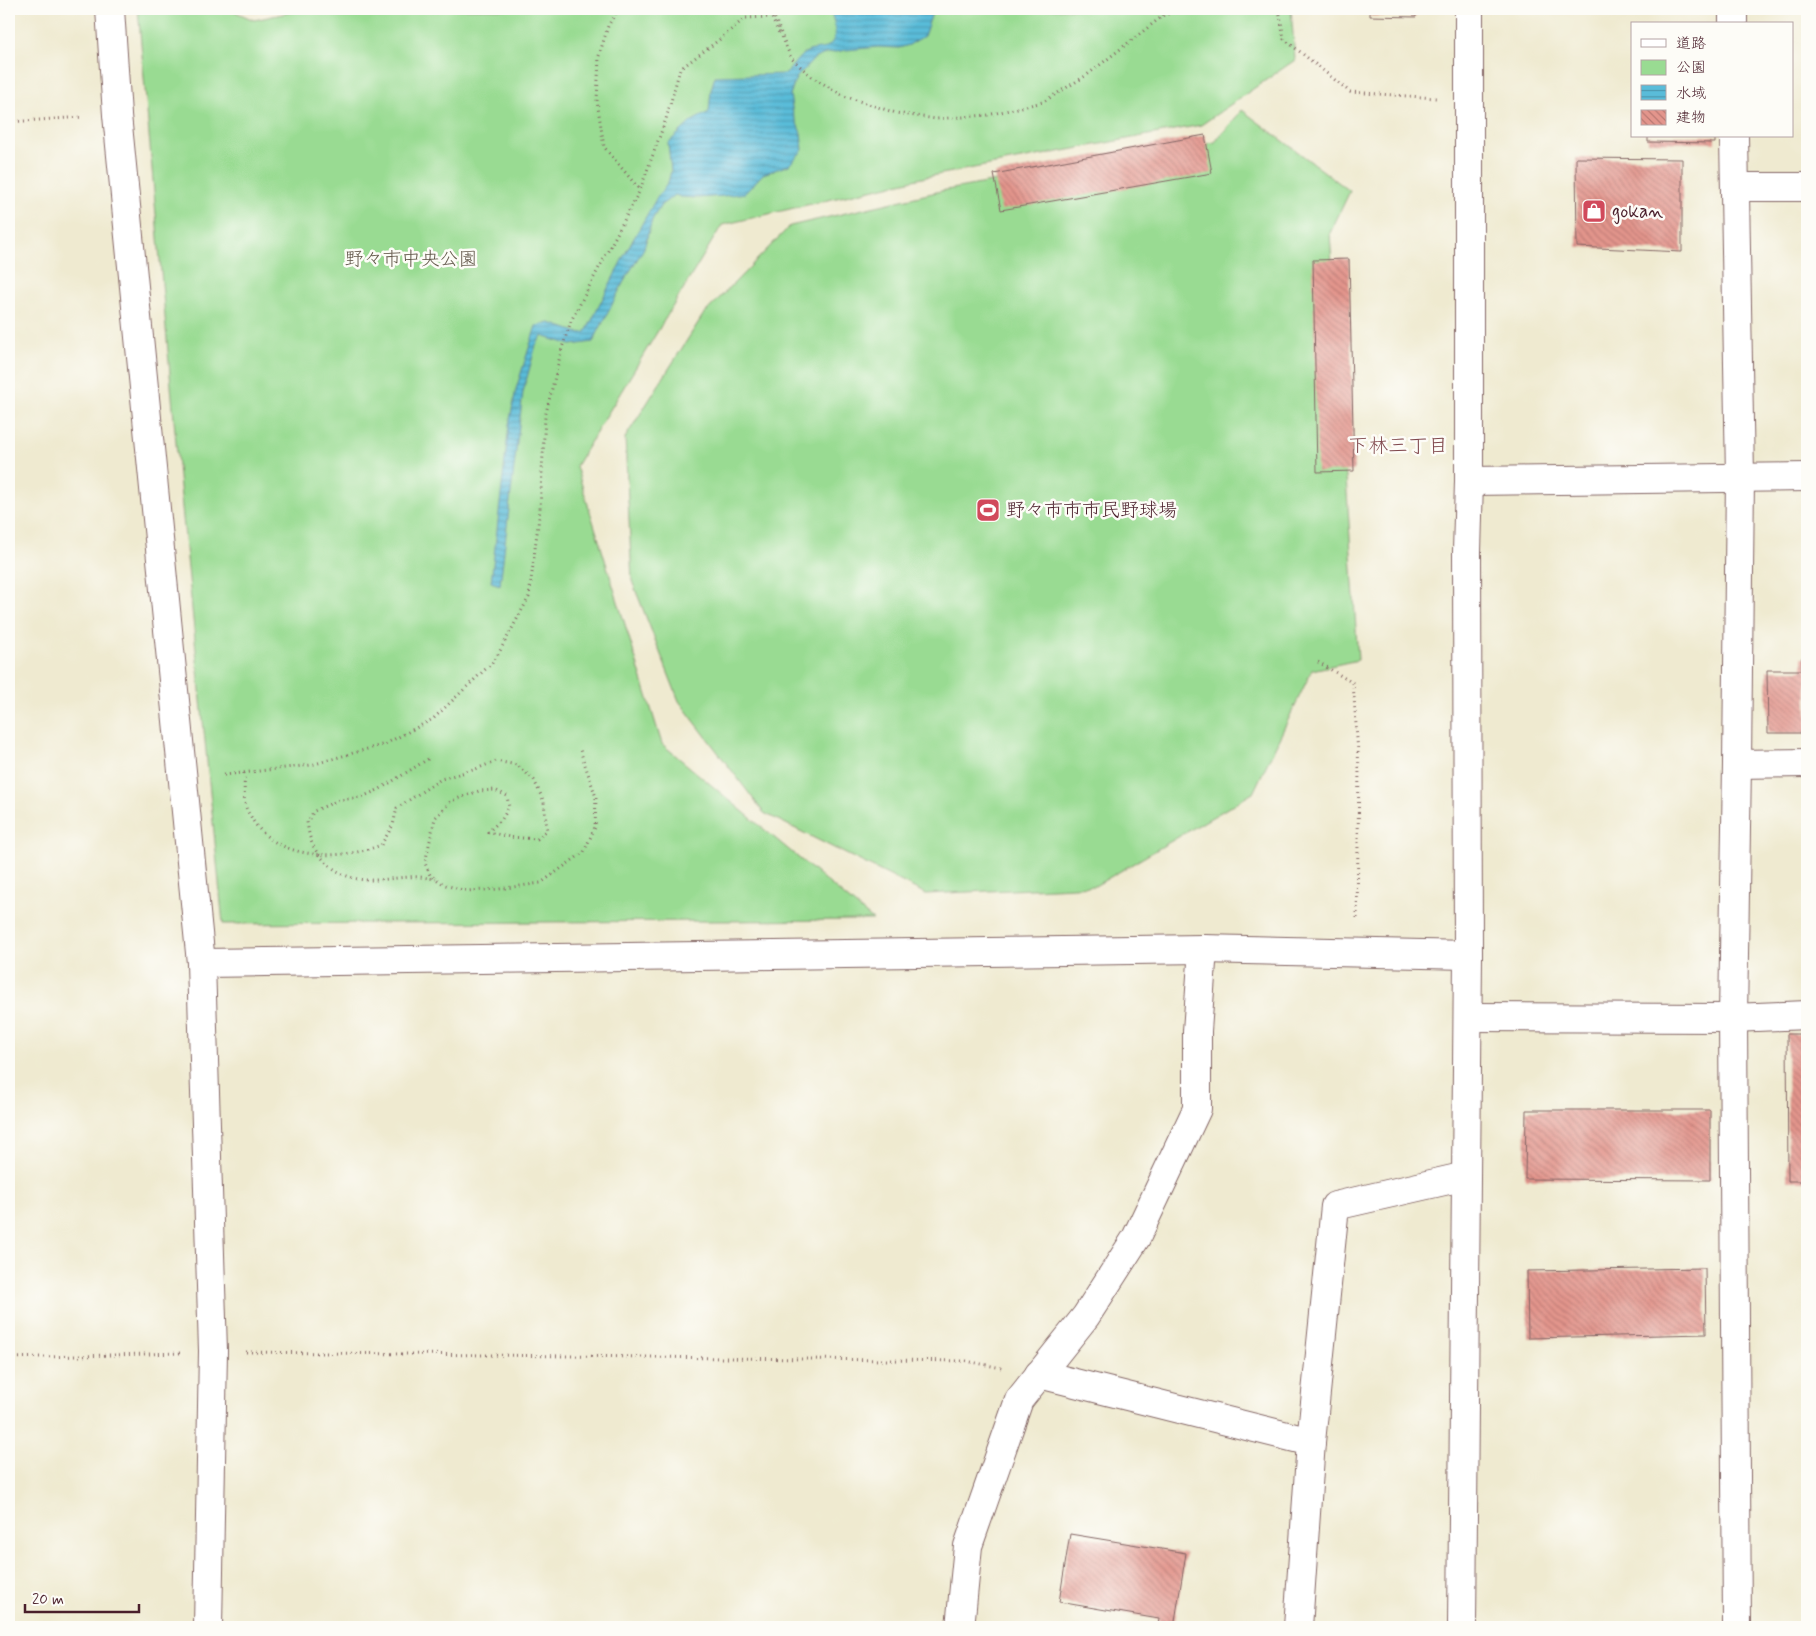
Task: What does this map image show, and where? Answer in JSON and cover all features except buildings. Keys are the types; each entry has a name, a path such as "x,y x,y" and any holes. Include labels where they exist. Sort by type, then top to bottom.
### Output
{"street":[{"path":"110,9 117,115 201,963 213,1352 208,1627"},
{"path":"1462,1627 1468,1017 1469,9"},
{"path":"1733,9 1733,22"},
{"path":"1734,138 1740,477 1733,1018 1737,1627"},
{"path":"1734,188 1807,187"},
{"path":"1469,481 1807,477"},
{"path":"1737,764 1807,764"},
{"path":"201,963 1202,949 1468,955"},
{"path":"960,1627 968,1546 1019,1400 1086,1316 1136,1238 1197,1109 1197,1031 1202,949"},
{"path":"1468,1017 1733,1018 1807,1016"},
{"path":"1298,1627 1311,1442 1335,1206 1466,1176"},
{"path":"1040,1374 1311,1442"}],"path":[{"path":"618,9 608,26 599,56 597,101 604,147 640,190"},
{"path":"770,9 771,17 791,58 812,77 844,96 896,112 936,119 988,115 1043,102 1087,75 1173,9"},
{"path":"770,9 791,58"},
{"path":"1164,15 1185,9"},
{"path":"1279,9 1284,39 1350,92 1468,101"},
{"path":"224,775 311,765 385,744 433,719 495,660 529,597 540,509 545,416 562,348 571,321 640,190 666,119 680,69 745,18 771,17"},
{"path":"9,122 117,115"},
{"path":"1318,662 1353,682 1359,767 1357,952"},
{"path":"244,773 246,808 257,828 273,842 295,852 364,852 382,846 392,825 397,808 441,780 496,761 517,765 534,780 544,802 547,830 537,839 510,838 488,832 502,819 509,807 507,796 495,790 479,791 451,801 435,818 424,863 430,875 446,885 467,891 498,889 541,883 584,852 595,827 596,797 580,750"},
{"path":"428,759 380,789 362,797 340,800 314,811 307,822 310,840 316,853 334,869 350,878 370,881 411,877 438,880"},
{"path":"9,1358 213,1352 966,1361 1040,1374"}],"green space":[{"name":"野々市中央公園","path":"138,9 229,9 254,20 306,9 1291,9 1295,60 1201,125 926,177 722,225 576,466 662,744 873,920 223,924 179,477"},
{"name":"野々市市市民野球場","path":"1242,110 1350,191 1330,233 1358,660 1312,670 1253,793 1095,886 926,894 764,813 679,701 632,581 625,438 703,315 790,226 941,191 1215,142"}],"water":[{"path":"828,9 937,9 931,16 924,36 909,45 899,48 878,47 846,50 815,58 796,78 790,95 793,114 801,133 803,150 789,165 763,174 745,193 697,198 675,195 661,205 652,220 644,248 623,283 593,342 571,345 542,336 536,345 523,392 500,585 491,582 509,425 516,389 536,326 550,323 579,333 586,332 625,254 656,199 668,183 671,171 668,143 692,121 709,112 711,90 715,76 786,74 802,55 830,45 835,35 835,24"}],"place":[{"name":"gokan","path":"1594,211"},
{"name":"野々市市市民野球場","path":"988,510"}],"district":[{"name":"下林三丁目","path":"1398,446"}]}
